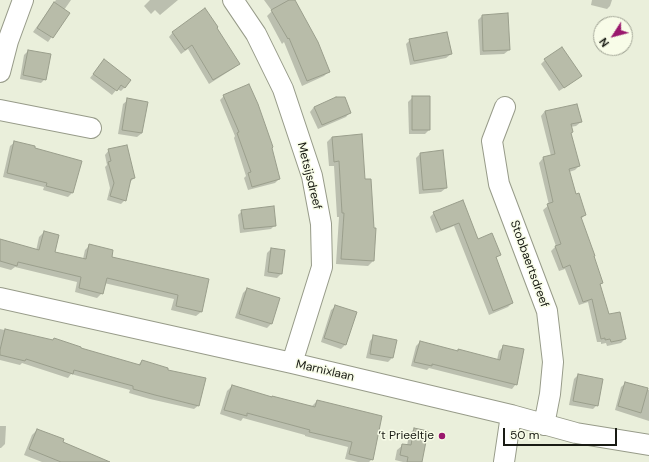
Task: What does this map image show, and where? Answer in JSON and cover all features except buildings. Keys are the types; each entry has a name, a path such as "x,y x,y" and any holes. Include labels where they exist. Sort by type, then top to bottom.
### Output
{"street":[{"path":"0,72 8,41 23,0"},
{"name":"Metsijsdreef","path":"233,0 256,34 283,89 312,176 321,224 322,267 292,363"},
{"name":"Stobbaertsdreef","path":"506,107 492,141 499,184 547,311 553,362 550,394 544,425"},
{"path":"0,110 91,128"},
{"name":"Marnixlaan","path":"0,298 292,363 511,415 576,433 649,445"},
{"path":"504,462 511,415"}],"place":[{"name":"’t Prieeltje","path":"442,436"}]}
